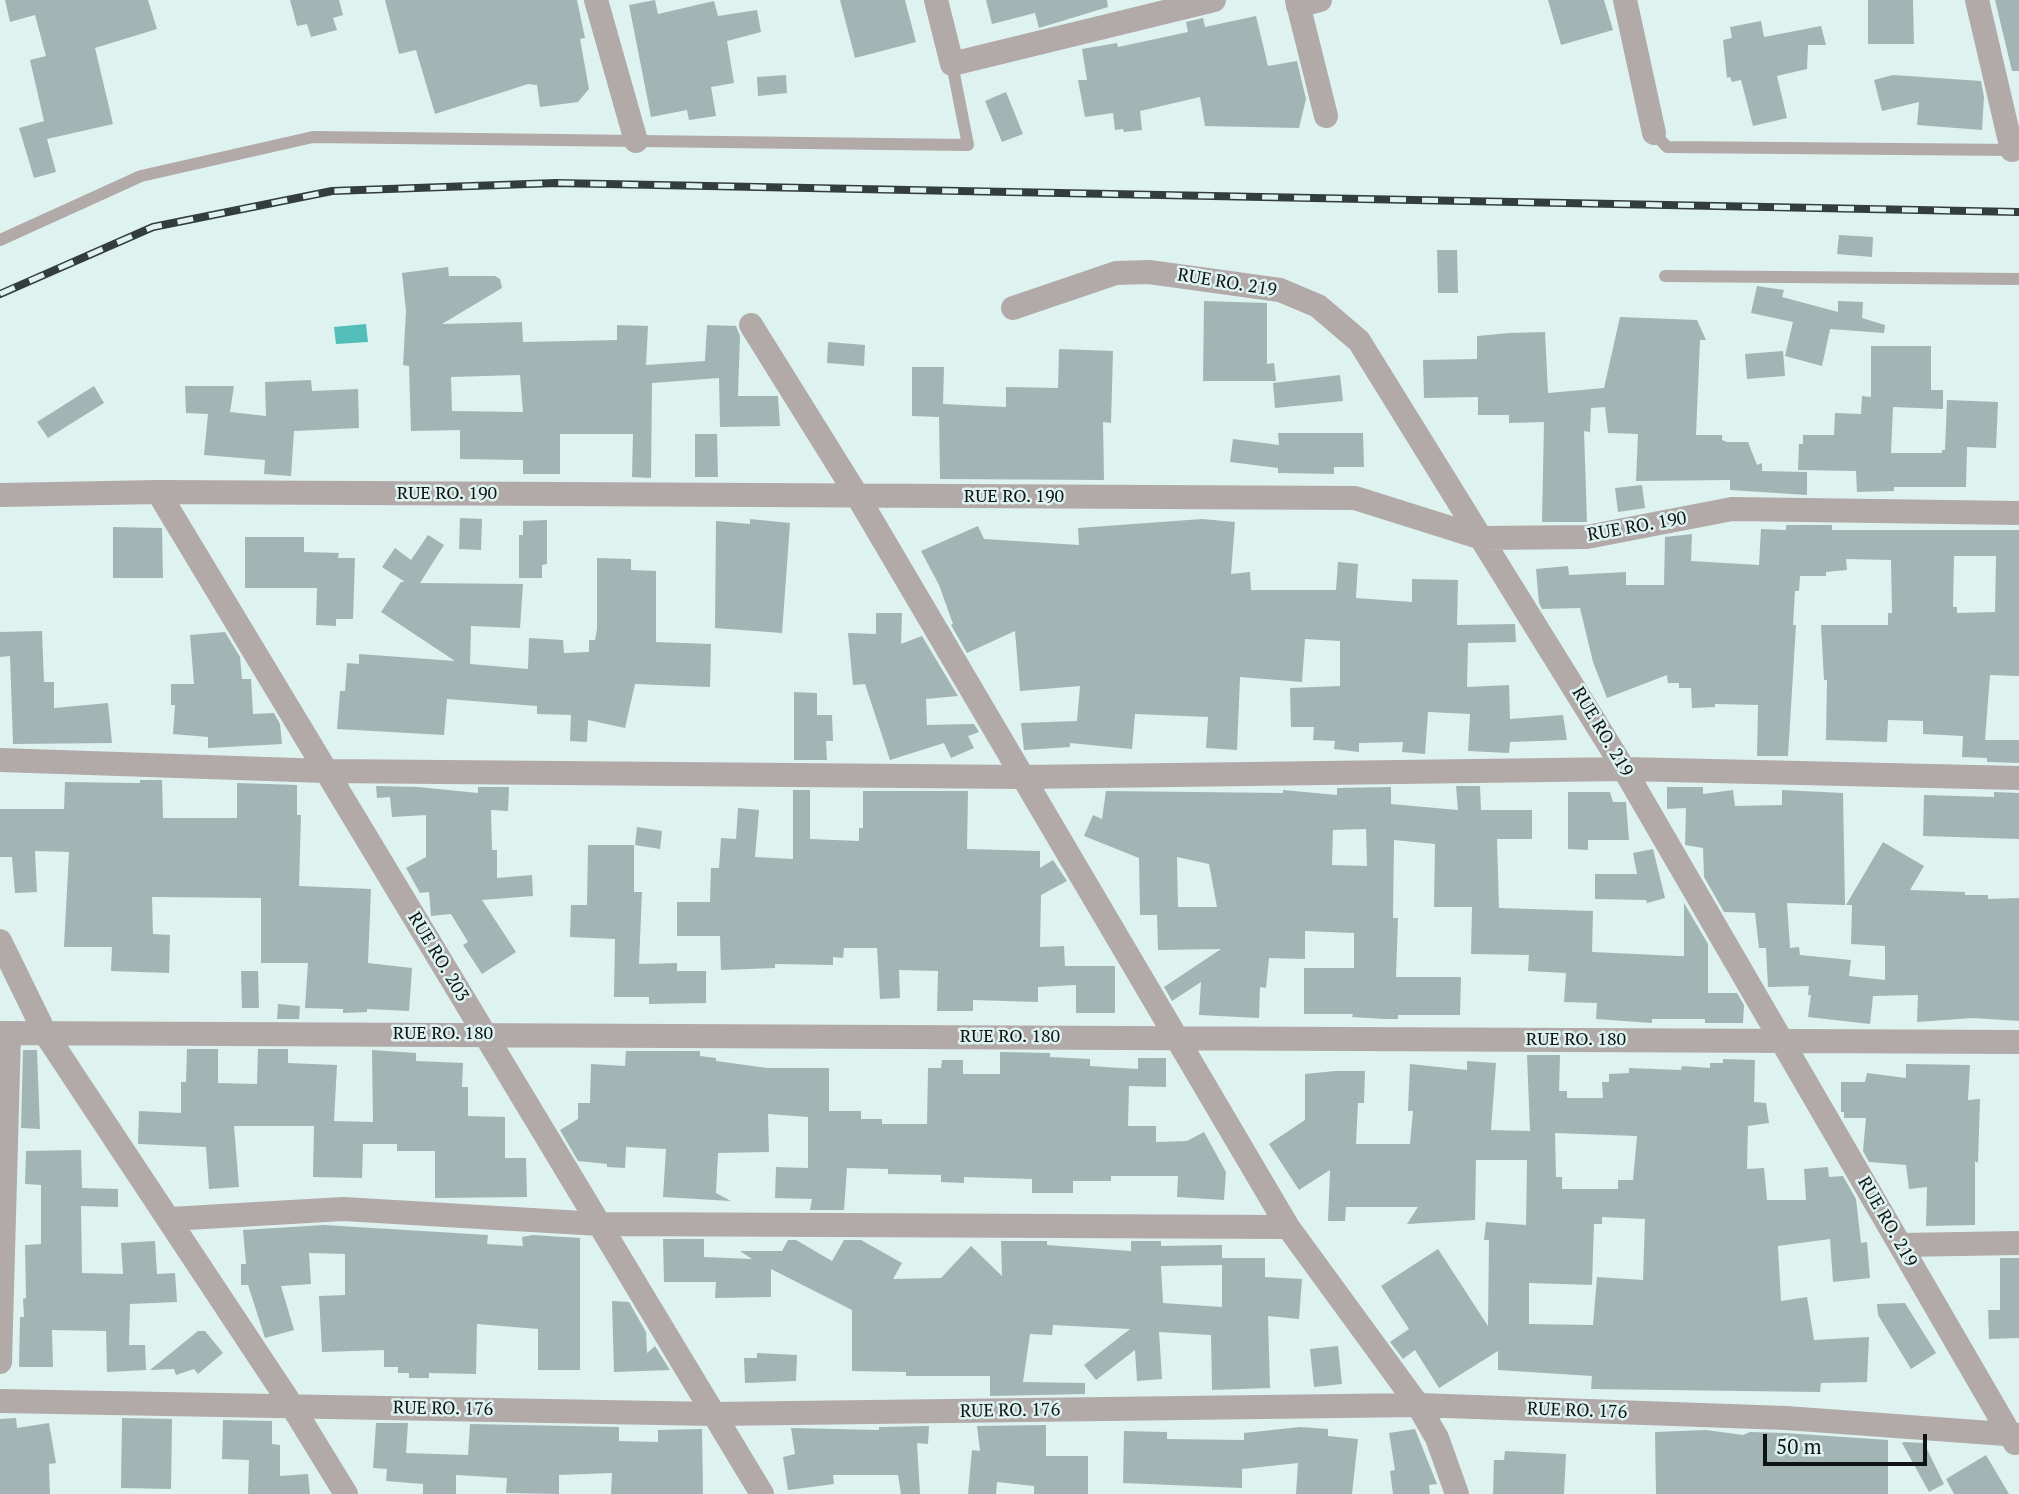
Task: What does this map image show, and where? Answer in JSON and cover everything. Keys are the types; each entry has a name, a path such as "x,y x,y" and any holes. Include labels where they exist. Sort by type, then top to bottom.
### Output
{"street":[{"path":"596,0 636,141"},
{"path":"936,0 952,64 1214,0"},
{"path":"1625,0 1654,132"},
{"path":"1977,0 2015,150"},
{"path":"1305,2 1326,116"},
{"name":"RUE RO. 219","path":"1013,308 1116,273 1149,272 1280,290 1318,306 1359,341 1624,769 1780,1041 2016,1440"},
{"path":"751,325 858,497 1288,1227 1418,1405 1437,1438 1457,1494"},
{"name":"RUE RO. 190","path":"0,495 158,492 1355,498 1482,538 1587,537 1732,509 2019,513"},
{"name":"RUE RO. 203","path":"158,492 762,1494"},
{"path":"0,760 326,771 1023,777 1624,769 2019,778"},
{"path":"0,940 45,1033 170,1219 346,1494"},
{"path":"0,1362 5,1033"},
{"name":"RUE RO. 180","path":"5,1033 2019,1042"},
{"path":"170,1219 343,1209 600,1224 1288,1227"},
{"path":"1901,1245 2019,1243"},
{"name":"RUE RO. 176","path":"0,1401 714,1415 1418,1405 1786,1418 2016,1440"}],"lane":[{"path":"0,240 141,177 313,137 968,145 952,64"},
{"path":"1654,132 1667,147 2015,150"},
{"path":"1665,276 2019,279"}],"water":[{"path":"366,324 368,342 336,344 334,327"}],"building":[{"path":"5,0 148,0 157,29 95,48 113,124 47,139 56,172 34,178 19,128 44,121 30,60 46,56 35,15 10,22"},
{"path":"290,0 339,0 343,15 333,18 337,30 311,37 307,24 297,26"},
{"path":"385,0 577,0 585,38 580,39 589,89 578,102 540,107 537,85 528,84 435,114 416,50 399,54"},
{"path":"655,0 658,14 714,1 718,16 757,10 761,32 727,41 734,83 711,87 716,116 689,120 687,110 651,117 629,5"},
{"path":"840,0 905,0 916,42 855,58"},
{"path":"986,0 1107,0 1108,7 1039,28 1035,13 992,24"},
{"path":"1548,0 1604,0 1613,30 1561,45"},
{"path":"1868,0 1913,0 1914,44 1868,44"},
{"path":"1995,0 2019,0 2019,71 2012,71"},
{"path":"1256,16 1268,66 1297,61 1306,99 1299,128 1205,126 1200,97 1140,111 1142,130 1115,130 1113,113 1085,117 1078,80 1087,80 1082,49 1117,43 1118,47 1188,32 1186,22 1203,18 1205,27"},
{"path":"1761,21 1764,37 1821,26 1826,45 1808,45 1807,69 1777,76 1787,118 1753,126 1741,80 1732,82 1730,77 1727,78 1723,40 1732,38 1730,27"},
{"path":"786,75 787,93 758,96 757,77"},
{"path":"1893,75 1981,81 1984,97 1982,130 1917,125 1919,102 1882,111 1874,80"},
{"path":"1006,92 1023,134 1002,142 985,101"},
{"path":"1839,235 1873,237 1872,257 1837,254"},
{"path":"1437,250 1457,250 1458,293 1438,293"},
{"path":"448,267 449,276 495,276 500,279 502,288 442,324 522,322 523,342 617,340 617,325 648,326 646,365 705,361 707,325 736,326 740,336 738,396 778,396 780,426 720,427 719,378 652,383 651,478 632,477 633,434 560,434 560,474 523,474 523,460 460,459 460,430 411,431 409,366 403,365 406,311 402,273","holes":["520,375 523,412 452,411 451,377"]},
{"path":"1757,286 1784,290 1782,297 1838,312 1838,301 1863,302 1862,318 1885,325 1884,333 1830,329 1822,366 1785,356 1793,322 1751,313"},
{"path":"1204,301 1267,303 1267,364 1274,363 1276,381 1203,381"},
{"path":"1620,317 1697,320 1706,340 1700,340 1696,435 1722,435 1722,440 1727,442 1748,442 1757,465 1762,463 1762,471 1807,472 1807,495 1730,490 1730,480 1636,481 1638,434 1608,433 1605,407 1591,408 1590,432 1584,431 1587,522 1542,522 1544,422 1509,423 1509,415 1478,415 1478,397 1424,398 1423,360 1477,359 1477,336 1509,333 1545,332 1548,393 1604,388"},
{"path":"828,342 865,345 864,366 827,363"},
{"path":"1871,346 1931,346 1931,390 1943,390 1943,409 1893,407 1891,453 1942,453 1942,450 1945,450 1947,400 1998,402 1996,448 1967,447 1966,487 1894,487 1894,491 1857,492 1856,471 1798,470 1799,444 1803,444 1803,435 1834,435 1835,413 1861,414 1862,396 1871,397"},
{"path":"1059,349 1113,351 1111,423 1103,422 1104,480 940,479 939,417 912,416 912,367 944,367 943,404 1006,407 1006,387 1058,388"},
{"path":"1783,351 1785,376 1747,379 1745,354"},
{"path":"1340,375 1343,401 1275,408 1273,383"},
{"path":"311,380 312,391 358,389 359,428 294,431 291,476 264,474 265,460 204,455 208,414 186,413 185,386 234,386 230,412 266,416 265,382"},
{"path":"94,386 104,403 48,438 37,422"},
{"path":"1278,433 1363,433 1364,467 1334,467 1334,474 1278,473 1278,468 1230,462 1233,439 1279,445"},
{"path":"695,434 717,434 718,477 695,477"},
{"path":"1642,485 1645,508 1618,512 1615,488"},
{"path":"460,518 482,519 481,550 459,549"},
{"path":"750,519 790,523 782,633 715,628 716,521 750,524"},
{"path":"1202,519 1235,522 1231,574 1250,572 1251,590 1336,590 1338,562 1358,564 1356,598 1412,602 1412,579 1458,580 1457,625 1515,624 1516,642 1468,643 1467,687 1509,685 1510,719 1563,715 1567,740 1510,742 1509,753 1468,751 1470,714 1428,712 1425,754 1402,752 1403,742 1359,743 1359,752 1334,749 1335,741 1313,740 1314,727 1291,727 1290,688 1340,686 1340,641 1305,639 1302,682 1240,677 1237,750 1206,748 1208,717 1135,714 1132,749 1070,743 1070,747 1024,750 1021,723 1077,721 1080,686 1020,691 1015,631 967,653 951,625 953,624 939,585 921,551 978,526 984,539 1079,545 1078,528"},
{"path":"547,520 547,564 542,565 542,578 519,578 519,535 523,535 523,521"},
{"path":"1786,525 1832,525 1832,530 2019,530 2019,676 1990,675 1985,740 2019,740 2019,763 1987,762 1987,758 1962,757 1963,736 1923,734 1923,721 1888,720 1887,742 1826,740 1827,680 1824,680 1821,625 1888,625 1888,613 1892,613 1891,560 1846,559 1847,570 1826,572 1826,576 1800,576 1799,591 1795,591 1793,625 1796,625 1788,756 1757,756 1758,705 1715,704 1715,707 1692,708 1691,688 1679,688 1679,683 1668,683 1667,675 1607,698 1593,662 1580,608 1542,609 1539,603 1536,569 1568,566 1569,575 1626,572 1626,585 1664,585 1665,537 1692,534 1691,561 1759,565 1761,529 1786,530","holes":["1954,556 1996,556 1995,612 1957,613 1957,607 1953,607"]},
{"path":"113,527 162,528 163,578 113,578"},
{"path":"428,535 444,545 420,583 523,584 520,628 471,626 470,664 528,669 529,638 563,640 564,653 589,652 589,640 595,640 597,629 597,558 631,559 631,570 656,571 656,642 711,644 710,687 635,684 625,728 588,720 587,742 570,741 571,715 537,714 537,706 447,699 444,735 337,729 340,691 345,691 347,663 359,664 359,654 455,661 381,612 401,582 405,582 382,567 395,548 411,560"},
{"path":"245,537 304,537 304,552 339,553 338,558 355,558 353,619 336,619 336,626 316,625 317,588 245,588"},
{"path":"876,613 902,613 901,644 922,636 958,696 926,699 927,725 974,724 979,732 968,736 974,748 951,758 944,743 890,760 865,684 853,685 848,633 876,634"},
{"path":"42,631 44,682 54,682 54,708 108,703 112,743 13,744 10,656 0,657 0,632"},
{"path":"225,632 240,657 242,679 251,679 253,714 274,713 280,724 282,744 208,748 208,737 173,734 175,705 171,705 171,684 194,684 190,635"},
{"path":"794,692 817,693 817,715 832,715 833,741 826,741 827,760 794,760"},
{"path":"140,780 162,780 163,818 237,818 237,783 297,785 297,815 301,815 299,886 371,889 368,963 412,968 409,1011 367,1009 367,1012 343,1013 343,1009 305,1008 308,963 261,963 261,898 152,897 153,934 170,935 169,973 111,971 112,947 64,947 69,852 35,851 37,892 15,893 12,857 0,857 0,809 64,809 65,782 140,783"},
{"path":"376,786 478,793 478,787 509,787 508,811 491,810 492,850 497,850 497,878 532,875 533,896 482,900 516,952 482,974 463,945 468,942 451,914 431,916 429,892 420,893 406,868 426,857 426,815 392,817 390,797 377,798"},
{"path":"1456,786 1480,786 1481,810 1532,810 1532,839 1497,839 1499,908 1593,911 1592,952 1684,956 1684,903 1708,944 1708,993 1737,993 1744,1005 1743,1023 1705,1023 1705,1019 1652,1019 1652,1023 1596,1019 1597,1003 1564,1002 1566,973 1528,971 1529,955 1471,954 1472,907 1434,907 1435,844 1394,840 1393,918 1398,918 1396,977 1461,977 1460,1015 1398,1015 1398,1019 1384,1019 1352,1017 1353,1014 1304,1014 1304,968 1354,968 1354,933 1305,931 1305,959 1269,958 1266,988 1260,987 1259,1018 1199,1015 1201,982 1172,1001 1164,987 1221,949 1158,950 1157,915 1140,915 1139,858 1084,836 1093,815 1102,819 1106,791 1283,793 1283,790 1337,795 1337,788 1391,787 1391,804 1458,810","holes":["1366,829 1367,866 1332,865 1333,830","1177,857 1209,864 1217,907 1178,907"]},
{"path":"1667,787 1703,787 1703,794 1733,790 1735,806 1782,805 1782,790 1843,793 1845,905 1787,903 1790,948 1799,947 1800,955 1851,960 1849,976 1885,980 1885,946 1851,944 1852,905 1846,905 1883,842 1924,866 1910,890 1965,892 1965,895 1988,895 1988,899 2019,898 2019,1021 1973,1018 1917,1022 1918,995 1873,996 1870,1024 1808,1017 1811,995 1808,995 1809,986 1768,987 1766,948 1759,948 1755,913 1724,912 1704,877 1703,848 1685,845 1686,808 1667,809"},
{"path":"793,790 810,790 810,839 859,841 859,828 863,828 863,791 968,791 967,849 1040,851 1040,868 1053,860 1067,881 1041,895 1040,947 1064,946 1065,966 1115,966 1115,1013 1076,1013 1076,985 1038,987 1038,1002 973,1000 973,1011 937,1011 938,971 899,970 900,998 880,999 877,948 844,948 843,958 833,957 833,965 775,964 775,968 721,970 720,936 677,936 677,902 710,902 711,868 719,868 721,838 736,839 738,808 759,810 755,857 793,859"},
{"path":"1568,792 1610,792 1613,802 1626,802 1629,840 1588,840 1588,850 1568,849"},
{"path":"1994,792 2019,793 2019,839 1923,836 1924,795 1994,797"},
{"path":"637,827 662,831 660,849 635,845"},
{"path":"588,845 634,845 634,892 642,892 639,964 677,963 677,971 706,971 706,1003 649,1004 649,997 614,997 615,939 570,937 571,905 587,905"},
{"path":"1653,849 1665,898 1647,903 1646,900 1595,899 1595,874 1637,874 1633,853"},
{"path":"241,971 258,971 259,1008 242,1008"},
{"path":"278,1004 300,1006 299,1019 277,1019"},
{"path":"187,1049 218,1049 218,1083 257,1084 258,1049 288,1049 288,1063 337,1065 334,1121 373,1122 372,1050 416,1053 416,1061 463,1063 462,1087 468,1087 468,1116 505,1117 505,1158 526,1158 527,1197 435,1198 435,1151 397,1151 397,1144 363,1144 362,1178 313,1177 314,1126 234,1126 239,1187 209,1189 206,1147 138,1144 139,1111 181,1113 181,1082 186,1082"},
{"path":"23,1050 37,1050 40,1129 21,1128"},
{"path":"626,1051 700,1051 700,1056 716,1058 716,1061 767,1068 829,1068 829,1111 861,1111 861,1119 882,1119 882,1124 927,1124 928,1068 941,1068 942,1060 963,1060 963,1074 1000,1074 1000,1052 1050,1053 1050,1057 1090,1059 1090,1066 1138,1069 1138,1058 1166,1058 1166,1087 1129,1086 1128,1126 1156,1126 1156,1142 1187,1141 1204,1132 1226,1172 1224,1200 1177,1197 1178,1176 1111,1176 1111,1181 1073,1181 1073,1193 1032,1193 1032,1179 964,1177 964,1183 941,1182 941,1175 888,1174 888,1169 847,1168 844,1210 810,1210 812,1199 775,1198 776,1167 808,1168 808,1117 768,1114 769,1152 718,1153 716,1193 731,1201 663,1197 666,1149 626,1147 625,1168 607,1167 607,1164 578,1161 560,1130 578,1119 578,1103 590,1103 591,1064 625,1066"},
{"path":"1527,1055 1560,1055 1559,1091 1567,1091 1567,1098 1603,1098 1602,1082 1609,1082 1609,1074 1629,1073 1629,1068 1681,1070 1682,1066 1710,1068 1710,1063 1723,1063 1723,1059 1755,1060 1754,1102 1766,1103 1769,1123 1748,1126 1747,1169 1764,1168 1767,1200 1806,1200 1804,1169 1828,1167 1829,1177 1843,1176 1856,1199 1861,1243 1867,1242 1870,1278 1833,1282 1830,1239 1778,1246 1781,1301 1807,1297 1814,1340 1869,1337 1867,1382 1821,1383 1820,1392 1591,1389 1592,1376 1498,1370 1498,1351 1439,1388 1415,1350 1403,1359 1390,1342 1409,1329 1381,1286 1438,1249 1488,1326 1489,1240 1484,1240 1486,1222 1526,1225 1527,1160 1476,1160 1475,1220 1407,1224 1418,1207 1346,1207 1345,1221 1328,1221 1330,1170 1299,1190 1269,1144 1305,1120 1305,1074 1365,1071 1364,1103 1358,1103 1356,1144 1410,1144 1413,1111 1408,1111 1410,1064 1467,1070 1467,1061 1496,1063 1491,1130 1530,1131","holes":["1555,1133 1637,1136 1633,1180 1618,1180 1618,1189 1562,1189 1562,1177 1556,1177","1602,1217 1645,1219 1643,1280 1597,1277 1593,1325 1529,1324 1529,1283 1592,1285 1594,1224 1602,1224"]},
{"path":"1906,1064 1970,1065 1968,1100 1980,1099 1978,1163 1975,1161 1975,1225 1926,1226 1927,1187 1909,1189 1906,1165 1869,1162 1863,1151 1866,1118 1844,1118 1844,1112 1841,1112 1841,1082 1865,1082 1867,1073 1906,1078"},
{"path":"81,1150 82,1188 118,1189 118,1207 81,1206 82,1273 123,1274 121,1243 155,1241 157,1274 175,1273 177,1302 130,1304 129,1345 145,1345 146,1370 107,1372 106,1331 52,1330 53,1367 19,1367 20,1317 24,1317 23,1299 26,1298 25,1245 41,1244 41,1185 25,1184 26,1151"},
{"path":"324,1225 488,1235 487,1244 523,1246 522,1237 533,1235 580,1238 580,1370 538,1370 538,1329 477,1324 476,1374 429,1373 429,1378 409,1378 409,1373 398,1373 398,1367 384,1367 384,1350 322,1352 319,1296 345,1295 345,1254 309,1253 311,1284 281,1286 294,1330 265,1338 248,1285 241,1285 241,1264 246,1264 243,1230"},
{"path":"663,1239 704,1239 704,1257 752,1259 740,1251 782,1251 788,1240 796,1240 832,1261 844,1240 861,1240 902,1263 893,1279 941,1278 971,1246 1002,1276 1001,1241 1047,1241 1047,1245 1131,1251 1131,1241 1161,1241 1161,1246 1222,1245 1222,1258 1265,1258 1265,1277 1302,1279 1299,1319 1268,1316 1270,1388 1212,1390 1211,1335 1159,1332 1162,1379 1137,1381 1135,1350 1096,1380 1084,1365 1130,1329 1053,1325 1052,1335 1030,1334 1023,1382 1085,1383 1085,1394 990,1396 990,1376 906,1376 906,1372 852,1371 852,1310 771,1269 771,1297 715,1298 716,1282 664,1282","holes":["1222,1265 1222,1307 1163,1303 1161,1266"]},
{"path":"2000,1258 2019,1258 2019,1338 1989,1339 1988,1310 2000,1310"},
{"path":"612,1301 629,1302 646,1332 647,1353 655,1346 670,1370 614,1372"},
{"path":"1905,1303 1936,1353 1911,1369 1878,1315 1877,1304"},
{"path":"198,1331 205,1331 223,1353 198,1374 194,1369 176,1375 174,1369 150,1370"},
{"path":"1338,1346 1342,1384 1314,1387 1310,1349"},
{"path":"757,1353 797,1355 796,1381 745,1383 744,1358 757,1358"},
{"path":"16,1418 17,1428 49,1423 56,1463 49,1464 50,1494 0,1494 0,1419"},
{"path":"122,1418 172,1419 171,1489 121,1488"},
{"path":"223,1420 272,1421 272,1444 280,1445 280,1476 308,1474 310,1494 248,1494 249,1460 222,1459"},
{"path":"376,1423 408,1423 406,1453 468,1455 470,1424 619,1427 619,1441 658,1442 658,1430 702,1429 703,1494 611,1494 612,1473 559,1475 559,1494 506,1493 507,1478 456,1475 456,1494 423,1494 423,1484 386,1481 387,1469 373,1468"},
{"path":"1046,1425 1046,1456 1088,1456 1088,1494 1034,1494 1034,1486 997,1482 996,1494 968,1494 972,1450 980,1451 977,1426"},
{"path":"929,1426 928,1444 917,1443 920,1494 901,1494 898,1475 833,1475 834,1484 788,1490 783,1457 795,1454 791,1428 879,1430 879,1427"},
{"path":"1300,1427 1328,1429 1328,1436 1358,1439 1352,1494 1296,1494 1298,1463 1242,1469 1242,1488 1123,1483 1124,1431 1167,1432 1167,1439 1244,1440 1244,1433"},
{"path":"1415,1429 1437,1484 1429,1485 1430,1494 1393,1494 1390,1471 1395,1470 1389,1433"},
{"path":"1706,1430 1743,1435 1750,1432 1785,1433 1888,1440 1888,1494 1656,1494 1655,1432"},
{"path":"1902,1443 1924,1443 1944,1484 1929,1492"},
{"path":"1505,1451 1566,1454 1564,1494 1493,1494 1494,1460 1504,1460"},
{"path":"1986,1455 2009,1494 1954,1494 1946,1479"}],"railway":[{"path":"0,294 153,227 332,191 556,183 2019,212"}]}
